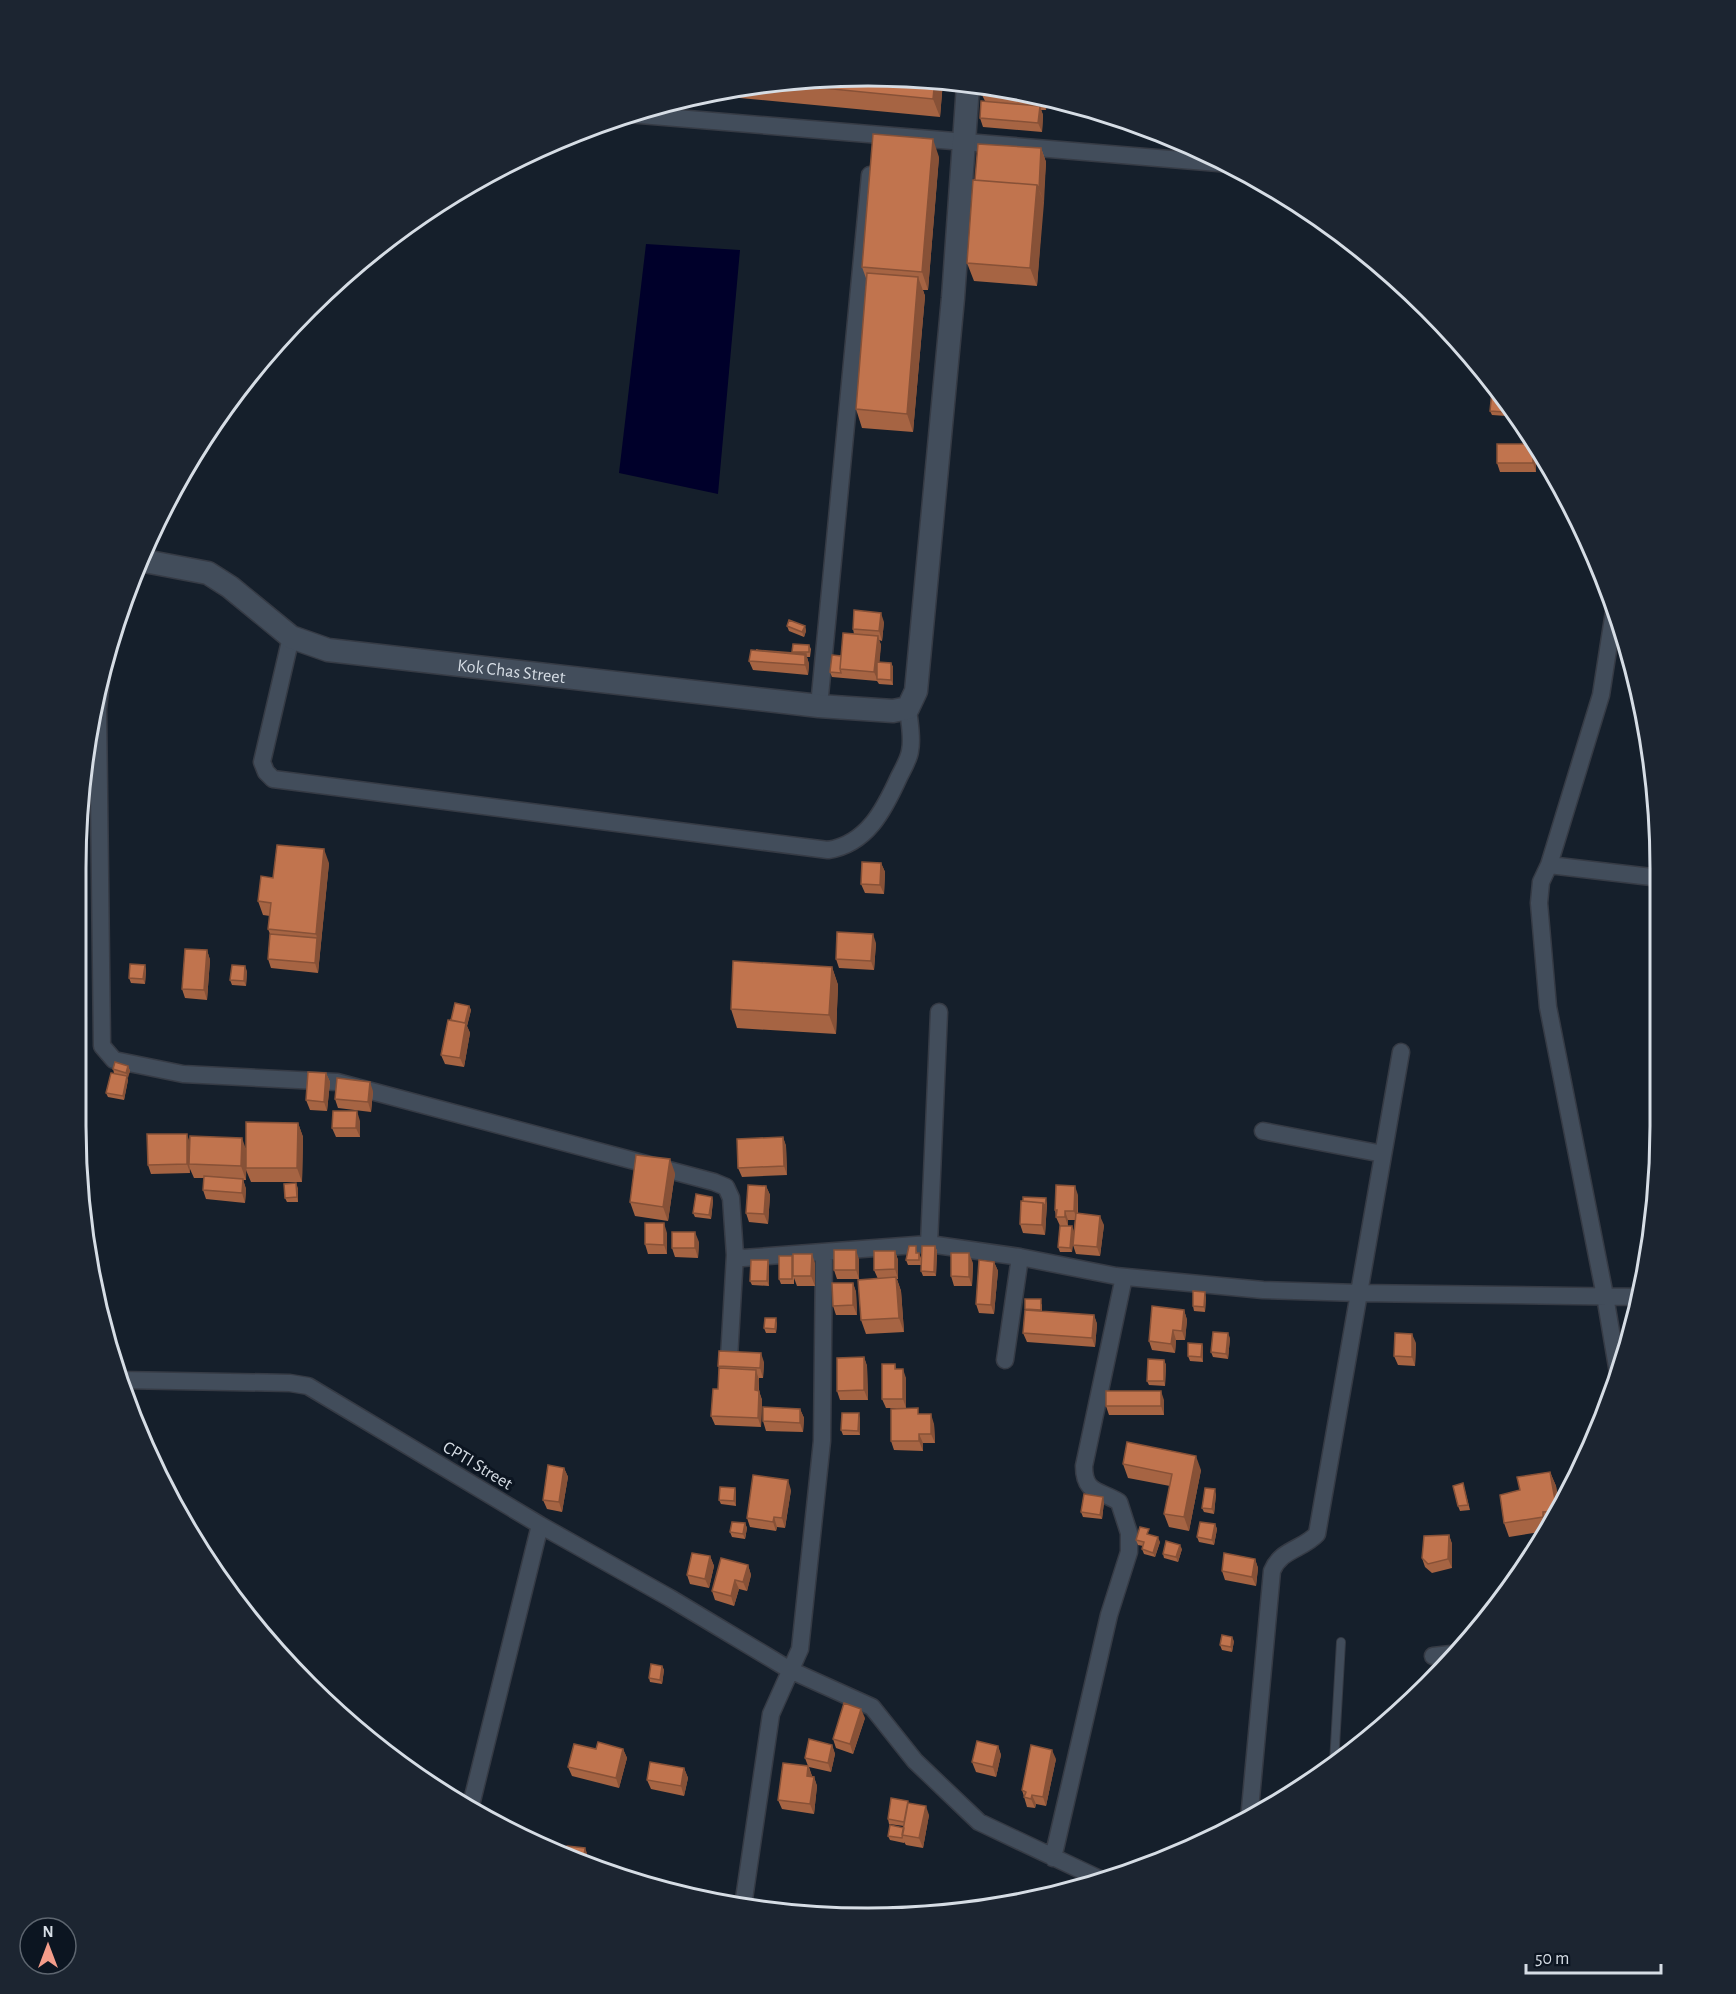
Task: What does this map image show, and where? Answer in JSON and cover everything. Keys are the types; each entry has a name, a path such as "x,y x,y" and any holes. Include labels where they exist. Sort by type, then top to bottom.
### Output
{"street":[{"path":"291,637 262,762 266,772 273,779 828,850 840,848 864,834 871,828 889,800 910,750 908,708 916,691 918,679 953,298 967,92"},
{"path":"650,117 873,145 963,141 1205,162"},
{"path":"819,706 873,145"},
{"name":"Kok Chas Street","path":"148,562 208,573 230,587 291,637 328,650 819,706 893,711 908,708"},
{"path":"1612,625 1601,695 1549,865 1541,882 1539,903 1548,1007 1615,1357"},
{"path":"98,731 102,1046 114,1060 183,1074 337,1082 726,1187 731,1198 735,1255 729,1358"},
{"path":"1549,865 1650,877"},
{"path":"929,1244 939,1012"},
{"path":"1250,1809 1272,1571 1276,1562 1288,1552 1310,1542 1317,1534 1401,1052"},
{"path":"1263,1131 1383,1154"},
{"path":"735,1255 747,1259 929,1244 1020,1257 1124,1277 1263,1290 1631,1297"},
{"path":"744,1898 771,1714 800,1649 822,1441 824,1252"},
{"path":"1005,1360 1020,1257"},
{"path":"1053,1857 1109,1615 1129,1552 1129,1533 1119,1502 1088,1486 1084,1477 1084,1466 1124,1277"},
{"name":"CPTI Street","path":"128,1380 290,1383 308,1386 540,1525 670,1598 790,1670 872,1707 915,1761 979,1822 1092,1875"},
{"path":"472,1801 540,1525"},
{"path":"1433,1656 1444,1655"}],"lane":[{"path":"1335,1754 1341,1642"}],"water":[{"path":"646,244 740,250 718,494 619,473"}],"building":[{"path":"815,87 934,88 933,99"},
{"path":"981,101 1040,106 1038,123 980,118"},
{"path":"873,134 933,139 922,272 862,267"},
{"path":"978,144 1041,148 1039,189 1037,185 975,180"},
{"path":"973,180 1037,185 1030,268 967,263"},
{"path":"867,273 918,277 907,414 856,409"},
{"path":"1492,395 1504,412 1490,411"},
{"path":"1497,444 1526,444 1533,456 1533,463 1497,463"},
{"path":"854,610 881,613 879,631 853,629"},
{"path":"789,620 805,626 802,632 787,626"},
{"path":"843,633 878,636 874,672 840,669"},
{"path":"793,644 809,645 809,652 792,652"},
{"path":"751,650 805,655 805,665 749,661"},
{"path":"756,650 806,654 806,656 805,655"},
{"path":"832,655 841,656 841,673 830,672"},
{"path":"877,662 891,663 891,680 877,679"},
{"path":"277,845 324,849 316,934 268,929 271,903 258,901 261,876 273,878"},
{"path":"862,862 881,863 880,885 861,884"},
{"path":"837,932 873,934 871,961 836,959"},
{"path":"270,934 317,938 315,963 268,959"},
{"path":"185,949 207,950 204,990 182,989"},
{"path":"733,961 832,967 829,1015 731,1009"},
{"path":"130,964 145,965 143,979 129,978"},
{"path":"232,965 245,966 244,981 230,980"},
{"path":"455,1003 469,1006 465,1023 451,1020"},
{"path":"448,1020 466,1023 460,1058 441,1055"},
{"path":"115,1062 128,1066 126,1073 113,1069"},
{"path":"308,1072 326,1073 324,1102 306,1100"},
{"path":"111,1073 127,1076 123,1096 106,1093"},
{"path":"337,1078 370,1082 368,1102 335,1099"},
{"path":"333,1111 357,1111 356,1128 332,1128"},
{"path":"246,1122 298,1123 297,1168 246,1168"},
{"path":"147,1134 187,1134 187,1164 148,1165"},
{"path":"190,1136 242,1138 241,1166 189,1164"},
{"path":"783,1137 784,1166 738,1168 737,1139"},
{"path":"636,1155 670,1159 663,1207 630,1202"},
{"path":"204,1176 243,1179 242,1193 203,1190"},
{"path":"296,1183 297,1197 285,1198 284,1184"},
{"path":"748,1185 766,1186 764,1214 746,1213"},
{"path":"1056,1185 1075,1186 1074,1211 1065,1211 1065,1217 1056,1217"},
{"path":"696,1194 712,1197 709,1215 693,1213"},
{"path":"1023,1197 1046,1198 1045,1207 1043,1203 1023,1201"},
{"path":"1021,1201 1043,1203 1042,1225 1020,1224"},
{"path":"1076,1213 1100,1216 1097,1247 1073,1245"},
{"path":"645,1223 664,1223 664,1245 645,1244"},
{"path":"1060,1226 1072,1226 1070,1248 1058,1247"},
{"path":"672,1232 695,1232 695,1248 672,1248"},
{"path":"909,1246 916,1246 919,1260 906,1260"},
{"path":"922,1246 935,1246 934,1272 921,1271"},
{"path":"834,1250 856,1250 856,1270 834,1270"},
{"path":"874,1251 895,1251 895,1269 874,1270"},
{"path":"951,1253 969,1253 969,1277 951,1276"},
{"path":"793,1254 812,1254 811,1276 793,1276"},
{"path":"779,1256 792,1256 792,1279 779,1279"},
{"path":"751,1260 768,1260 767,1281 750,1281"},
{"path":"979,1260 994,1262 991,1305 976,1304"},
{"path":"896,1277 899,1318 861,1320 858,1280"},
{"path":"832,1283 853,1283 853,1305 833,1306"},
{"path":"1193,1291 1205,1292 1204,1307 1193,1306"},
{"path":"1025,1299 1041,1299 1041,1310 1025,1309"},
{"path":"1152,1306 1184,1310 1182,1331 1173,1330 1171,1344 1149,1341"},
{"path":"1025,1310 1094,1315 1092,1338 1023,1333"},
{"path":"765,1318 776,1318 775,1329 764,1328"},
{"path":"1213,1332 1228,1333 1226,1354 1211,1352"},
{"path":"1395,1333 1412,1334 1412,1357 1394,1356"},
{"path":"1188,1343 1202,1344 1201,1357 1188,1356"},
{"path":"719,1351 761,1353 760,1368 718,1366"},
{"path":"864,1357 864,1390 837,1391 837,1358"},
{"path":"1148,1359 1164,1360 1164,1381 1147,1381"},
{"path":"882,1364 895,1364 895,1369 903,1369 903,1399 882,1399"},
{"path":"719,1368 756,1370 755,1390 759,1391 758,1418 711,1416 713,1389 718,1389"},
{"path":"1106,1391 1161,1391 1161,1406 1106,1406"},
{"path":"763,1407 800,1409 800,1423 763,1421"},
{"path":"918,1408 918,1414 931,1414 931,1434 919,1434 919,1441 891,1441 891,1409"},
{"path":"842,1413 859,1413 858,1431 841,1430"},
{"path":"1127,1442 1196,1456 1184,1517 1164,1514 1172,1474 1123,1464"},
{"path":"548,1465 564,1468 559,1502 543,1500"},
{"path":"1550,1472 1555,1500 1549,1512 1543,1512 1543,1517 1504,1523 1500,1495 1520,1490 1517,1477"},
{"path":"753,1475 788,1480 782,1518 774,1517 773,1522 747,1518"},
{"path":"1463,1483 1468,1505 1458,1506 1453,1486"},
{"path":"720,1487 735,1488 734,1501 719,1500"},
{"path":"1205,1488 1215,1489 1212,1509 1202,1508"},
{"path":"1084,1494 1103,1497 1100,1515 1081,1512"},
{"path":"732,1522 745,1523 743,1534 730,1532"},
{"path":"1200,1522 1215,1524 1212,1540 1197,1537"},
{"path":"1140,1527 1149,1529 1147,1534 1158,1537 1153,1553 1142,1549 1144,1542 1136,1540"},
{"path":"1449,1535 1448,1559 1428,1564 1422,1558 1424,1536"},
{"path":"1166,1541 1180,1545 1176,1557 1163,1554"},
{"path":"692,1553 710,1556 705,1579 687,1575"},
{"path":"1224,1553 1255,1559 1252,1577 1222,1571"},
{"path":"721,1558 748,1565 743,1582 735,1580 731,1596 712,1591"},
{"path":"1222,1635 1232,1637 1231,1647 1220,1645"},
{"path":"651,1664 662,1666 660,1680 649,1678"},
{"path":"844,1703 861,1709 850,1744 833,1739"},
{"path":"809,1739 832,1745 828,1763 805,1758"},
{"path":"977,1741 998,1746 993,1767 972,1762"},
{"path":"598,1742 623,1749 616,1778 568,1767 574,1744 596,1749"},
{"path":"1031,1745 1052,1750 1043,1797 1032,1795 1031,1799 1024,1797 1026,1792 1022,1790"},
{"path":"650,1762 684,1768 681,1786 647,1780"},
{"path":"783,1763 808,1766 807,1776 814,1777 810,1804 778,1800"},
{"path":"891,1798 908,1801 904,1822 888,1819"},
{"path":"908,1803 926,1806 919,1838 902,1835"},
{"path":"890,1825 904,1828 902,1838 888,1836"},
{"path":"567,1846 585,1848 584,1855 569,1849"}]}
